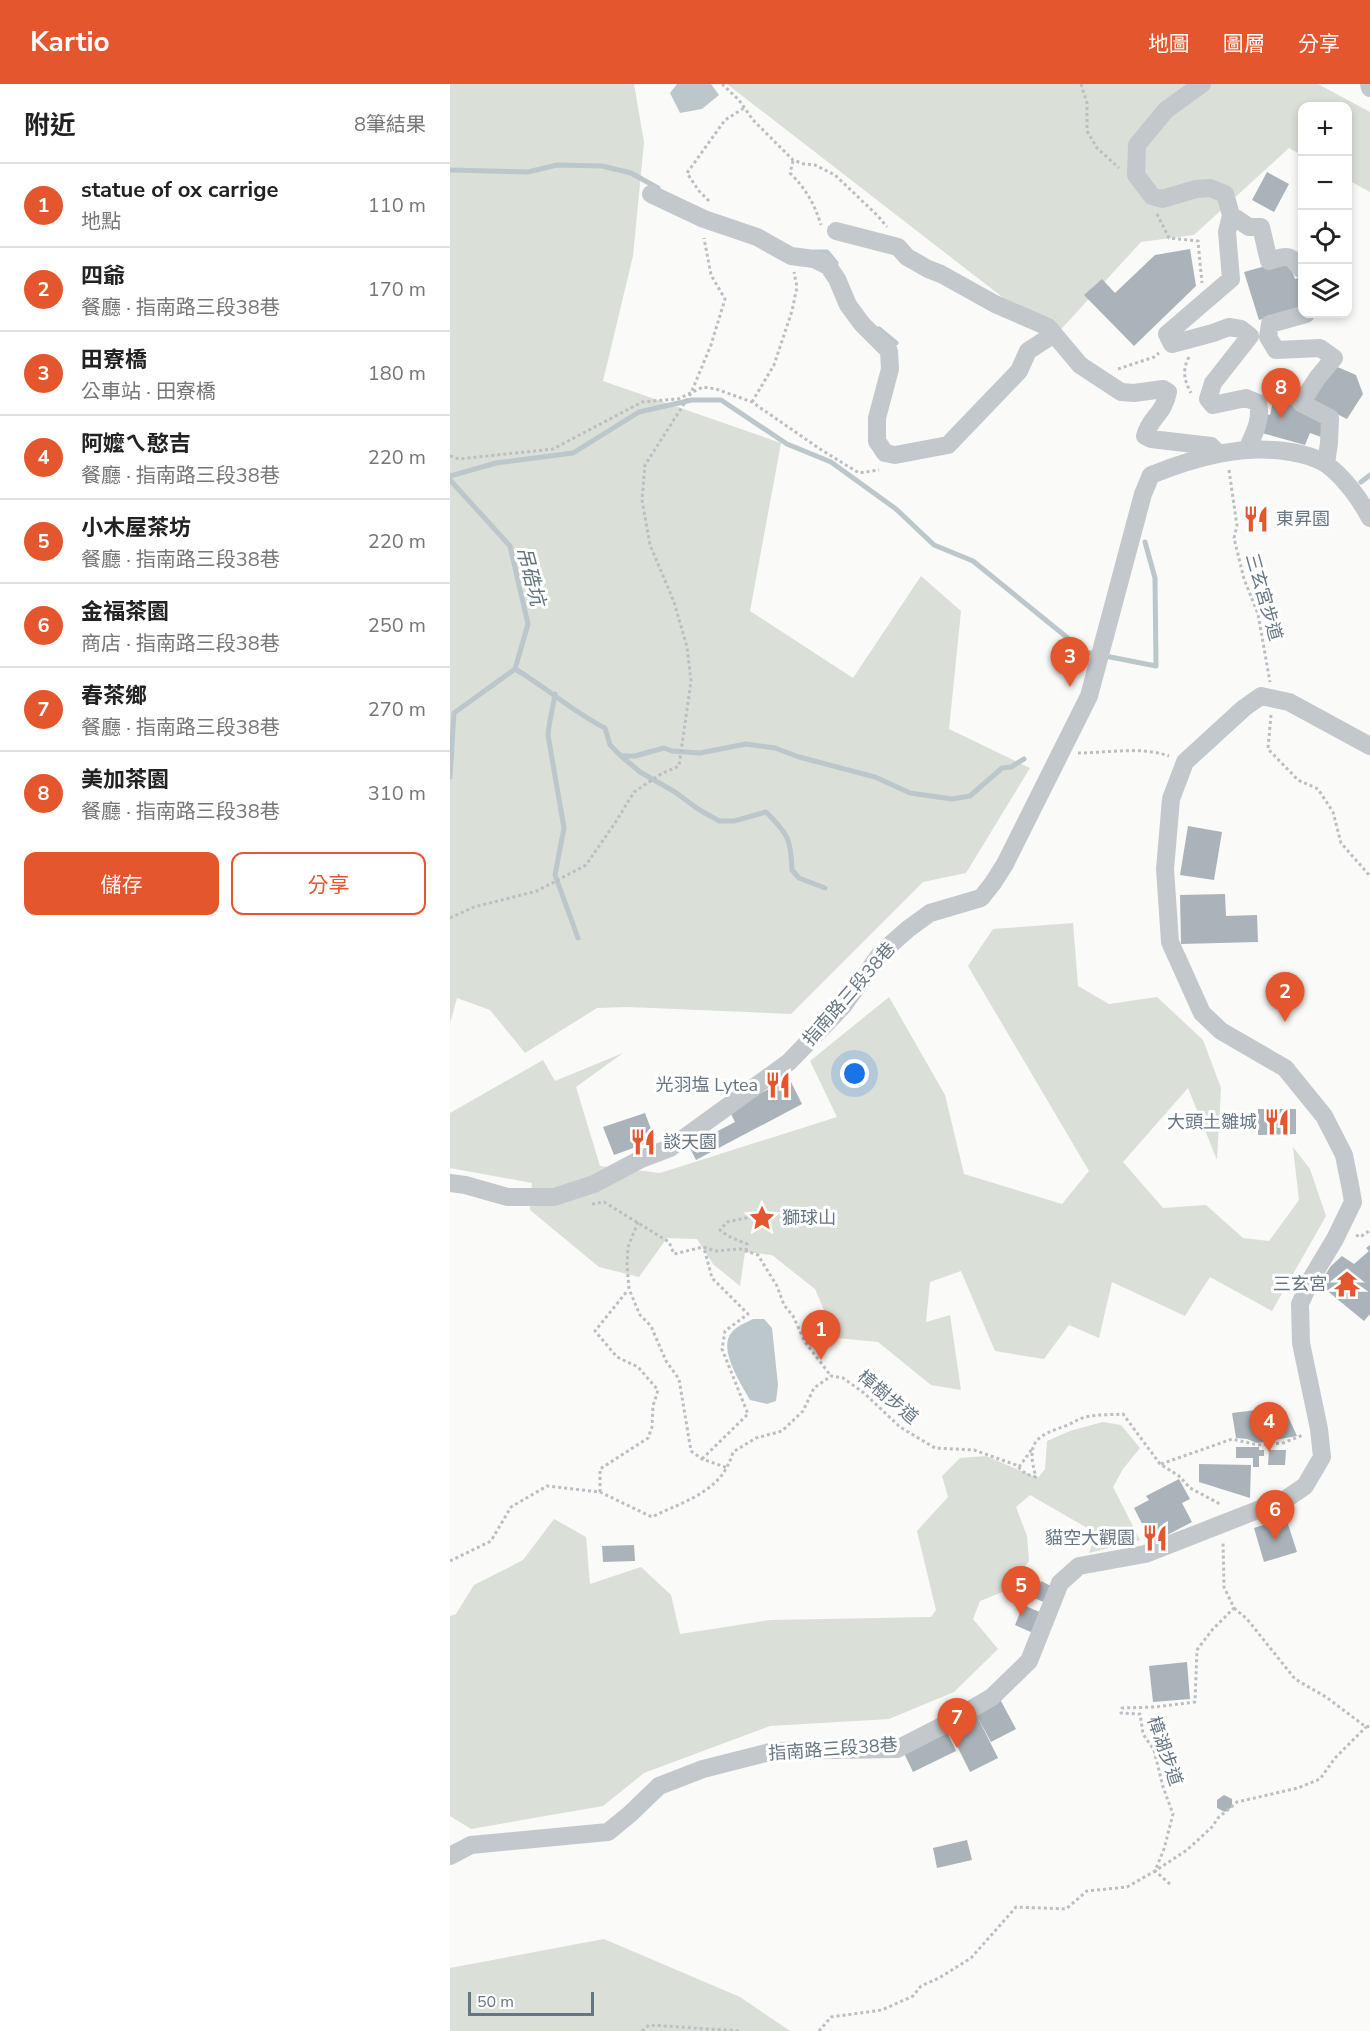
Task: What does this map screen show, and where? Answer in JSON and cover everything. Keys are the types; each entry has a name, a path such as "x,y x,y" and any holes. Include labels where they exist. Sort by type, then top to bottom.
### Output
{"street":[{"path":"1202,84 1166,110 1137,145 1136,175 1152,196 1162,199 1196,189 1210,188 1225,194 1231,215 1227,232 1231,279 1167,334 1172,344 1228,327 1241,328 1250,336 1213,383 1208,399 1213,405 1246,398 1258,403 1257,428 1247,449"},
{"path":"651,195 707,211 791,256 814,259 828,266 837,279 848,305 862,324 889,351 890,369 877,418 877,441 885,453 895,455 948,446 1019,371 1028,351 1054,334"},
{"path":"1231,215 1249,227 1261,227 1269,261 1285,256 1292,257 1298,265"},
{"path":"830,232 898,247 907,257 928,269 942,274 995,304 1048,327 1080,365 1121,392 1134,393 1163,389 1168,392 1166,405 1147,429 1145,436 1151,439 1211,446 1223,453 1271,448 1306,454 1326,464 1348,487 1370,518"},
{"path":"1298,316 1270,324 1268,337 1276,350 1320,348 1334,358 1318,376 1301,403 1330,418 1326,464"},
{"name":"指南路三段38巷","path":"450,1183 508,1197 554,1197 594,1184 641,1159 670,1148 789,1062 843,1006 881,953 908,929 930,913 981,898 1005,864 1089,696 1143,494 1151,475 1176,465 1223,453"},
{"name":"指南路三段38巷","path":"450,1856 471,1845 608,1832 659,1786 703,1769 774,1751 897,1749 992,1697 1029,1661 1060,1583 1079,1566 1145,1554 1286,1499 1305,1486 1322,1456 1319,1429 1301,1343 1300,1304 1311,1279 1335,1239 1361,1203 1344,1155 1323,1116 1285,1068 1221,1031 1202,1012 1170,942 1165,869 1171,799 1185,762 1244,708 1261,696 1269,696"},
{"path":"1269,696 1289,702 1370,746"}],"path":[{"path":"722,84 753,120 793,160 815,165 835,176 878,216 891,232 898,247"},
{"path":"450,918 474,907 537,891 586,865 634,792 661,774 679,766 691,681 687,647 674,602 650,545 642,501 645,465 690,395 711,345 725,299 711,275 705,245 707,211 699,191 687,173 725,120 744,108"},
{"path":"793,160 790,173 804,187 830,232"},
{"path":"752,402 774,365 792,311 797,287 791,256"},
{"path":"1195,400 1185,380 1185,364 1200,337"},
{"path":"1100,377 1154,357 1172,344"},
{"path":"450,456 459,459 553,448 642,402 678,399 703,387 716,389 752,402 858,473 881,470 895,455"},
{"name":"三玄宮步道","path":"1223,453 1237,526 1234,538 1244,579 1258,614 1270,679 1271,721 1268,749 1298,780 1318,789 1333,812 1341,843 1370,876"},
{"path":"1060,754 1095,754 1117,750 1157,752 1185,762"},
{"path":"604,1202 669,1242 674,1254 703,1247 717,1251 740,1249 758,1256 777,1286 784,1305 793,1316 805,1342 831,1376"},
{"path":"746,1251 747,1244 720,1230 727,1222 765,1214"},
{"path":"638,1222 628,1247 629,1289 640,1315 651,1326 666,1361 679,1379 691,1451 702,1459 728,1468"},
{"path":"1355,1234 1360,1237 1370,1232"},
{"path":"702,1459 748,1414 722,1349 725,1331 748,1314 712,1278 703,1247"},
{"path":"600,1492 600,1468 648,1438 658,1390 638,1367 618,1357 595,1331 629,1289"},
{"name":"樟樹步道","path":"450,1561 491,1541 511,1507 547,1486 600,1492 652,1517 712,1487 728,1468 732,1452 756,1438 782,1431 803,1411 814,1388 831,1376 843,1378 864,1393 900,1427 935,1448 974,1450 1016,1465 1026,1474 1036,1478 1032,1464 1033,1447"},
{"path":"819,2031 831,2017 882,2010 913,1996 921,1986 939,1978 971,1958 1016,1907 1066,1909 1087,1891 1127,1887 1187,1850 1237,1802 1298,1788 1320,1779 1335,1758 1368,1727 1326,1697 1295,1679 1247,1619 1234,1608 1224,1587 1228,1520 1224,1506 1190,1488 1179,1476 1160,1464 1123,1413 1084,1417 1053,1429 1038,1437 1019,1467"},
{"path":"1160,1464 1232,1439 1258,1445 1282,1443 1319,1429"},
{"name":"樟湖步道","path":"1155,1871 1164,1849 1173,1814 1163,1787 1154,1750 1143,1734 1140,1714 1121,1713 1122,1708 1195,1702 1197,1650 1212,1630 1234,1608"},
{"path":"1155,1871 1170,1884"},
{"path":"642,2031 649,2025 740,2031"}],"shaded area":[{"path":"450,84 634,84 644,142 633,256 603,381 781,443 750,611 853,678 921,576 961,611 949,729 1030,768 966,873 923,882 791,1014 628,1007 597,1008 525,1053 490,1010 457,998 450,1023"},
{"path":"677,84 711,84 719,95 702,109 680,113 670,93"},
{"path":"727,84 1318,84 1351,102 1298,102 1298,153 1289,148 1194,235 1141,242 1054,337"},
{"path":"1352,102 1370,112 1370,192 1352,182"},
{"path":"1073,923 1078,986 1109,1004 1157,997 1203,1040 1221,1088 1217,1160 1188,1088 1123,1162 1163,1208 1206,1205 1243,1238 1269,1241 1299,1200 1293,1147 1310,1169 1326,1216 1272,1311 1210,1277 1185,1316 1112,1282 1099,1338 1069,1325 1044,1359 995,1351 961,1271 930,1282 926,1322 950,1315 961,1390 931,1385 878,1342 836,1338 815,1289 772,1255 745,1252 740,1286 713,1264 697,1239 667,1238 639,1277 599,1267 530,1210 532,1183 450,1168 450,1113 543,1060 555,1081 623,1053 576,1087 600,1166 660,1173 837,1117 810,1061 889,997 945,1095 964,1174 1062,1204 1089,1171 968,966 993,929"},
{"path":"753,1319 764,1319 772,1328 778,1385 776,1401 767,1404 750,1400 736,1376 727,1347 732,1332"},
{"path":"1103,1422 1121,1425 1140,1448 1123,1469 1113,1487 1140,1540 1089,1553 1096,1533 1030,1495 1016,1507 1027,1536 1029,1561 1005,1591 980,1601 973,1619 998,1649 954,1692 889,1719 770,1726 644,1773 603,1806 471,1829 450,1816 450,1616 456,1614 474,1585 523,1560 554,1519 586,1537 590,1584 641,1567 671,1595 680,1634 770,1620 931,1617 936,1610 917,1531 948,1497 942,1476 960,1458 986,1456 1038,1478 1045,1469 1047,1441 1070,1431"},
{"path":"604,1939 740,1997 790,2031 450,2031 450,1968"}],"building":[{"path":"1267,172 1289,184 1274,212 1252,200"},
{"path":"1190,249 1196,286 1134,346 1084,295 1102,279 1115,293 1155,255"},
{"path":"1288,260 1295,279 1298,278 1298,308 1259,320 1244,272"},
{"path":"1333,365 1356,375 1363,394 1347,419 1311,401"},
{"path":"1274,397 1323,418 1324,438 1310,433 1305,445 1262,433 1263,413 1270,415"},
{"path":"1188,826 1222,832 1214,880 1180,875"},
{"path":"1225,894 1226,916 1257,915 1258,942 1181,944 1180,895"},
{"path":"789,1078 802,1104 696,1160 689,1146 735,1122 729,1110"},
{"name":"大頭土雛城","path":"1258,1109 1296,1109 1296,1134 1258,1135"},
{"path":"645,1113 655,1140 614,1155 603,1127"},
{"name":"三玄宮","path":"1370,1245 1370,1314 1364,1321 1325,1289 1323,1278 1342,1256 1354,1264 1369,1251 1366,1248"},
{"path":"1275,1403 1286,1412 1297,1436 1257,1443 1236,1438 1232,1413 1265,1409 1266,1404"},
{"path":"1236,1447 1259,1447 1259,1450 1264,1450 1264,1456 1259,1456 1259,1467 1253,1467 1253,1458 1236,1458"},
{"path":"1269,1450 1286,1450 1285,1465 1268,1465"},
{"path":"1199,1464 1251,1465 1250,1498 1199,1482"},
{"path":"1179,1479 1190,1499 1182,1503 1192,1522 1152,1543 1134,1508 1149,1500 1146,1496"},
{"path":"1286,1518 1297,1552 1264,1562 1254,1528"},
{"path":"634,1545 635,1561 603,1562 602,1546"},
{"path":"1041,1581 1053,1587 1046,1603 1034,1598"},
{"path":"1023,1605 1042,1613 1033,1633 1015,1625"},
{"path":"1187,1662 1190,1699 1153,1702 1149,1666"},
{"path":"1001,1701 1016,1729 991,1742 976,1714"},
{"path":"976,1714 998,1758 970,1772 948,1728"},
{"path":"946,1730 956,1751 913,1772 903,1751"},
{"path":"1224,1795 1232,1799 1232,1807 1225,1812 1217,1808 1217,1800"},
{"path":"967,1840 972,1860 937,1868 933,1848"}],"waterway":[{"path":"450,170 528,172 557,165 602,166 631,173 658,188"},
{"path":"815,252 827,252 836,263"},
{"path":"879,329 896,343"},
{"path":"450,476 496,463 573,453 639,412 692,400 721,400 787,444 831,462 896,509 934,545 973,561 1085,652 1156,666 1155,578 1145,542"},
{"path":"1361,482 1370,475"},
{"name":"吊硞坑","path":"450,480 510,546 528,624 515,669 454,713 450,777"},
{"path":"515,669 605,728 610,745 640,772 719,821 734,821 766,812 787,838 791,851 792,870 799,878 825,888"},
{"path":"555,694 548,735 564,828 555,875 578,938"},
{"path":"621,756 635,756 664,748 672,751 700,753 746,744 775,748 799,757 875,777 910,793 952,799 970,796 1002,768 1011,767 1024,759"}],"place":[{"name":"美加茶園","path":"1281,418"},
{"name":"東昇園","path":"1256,519"},
{"name":"田寮橋","path":"1070,687"},
{"name":"四爺","path":"1285,1022"},
{"name":"光羽塩 Lytea","path":"778,1085"},
{"name":"大頭土雛城","path":"1277,1122"},
{"name":"談天園","path":"643,1142"},
{"name":"獅球山","path":"762,1218"},
{"name":"三玄宮","path":"1347,1284"},
{"name":"statue of ox carrige","path":"821,1360"},
{"name":"阿嬤ㄟ憨吉","path":"1269,1452"},
{"name":"貓空大觀園","path":"1155,1538"},
{"name":"金福茶園","path":"1275,1540"},
{"name":"小木屋茶坊","path":"1021,1616"},
{"name":"春茶鄉","path":"957,1748"}]}
